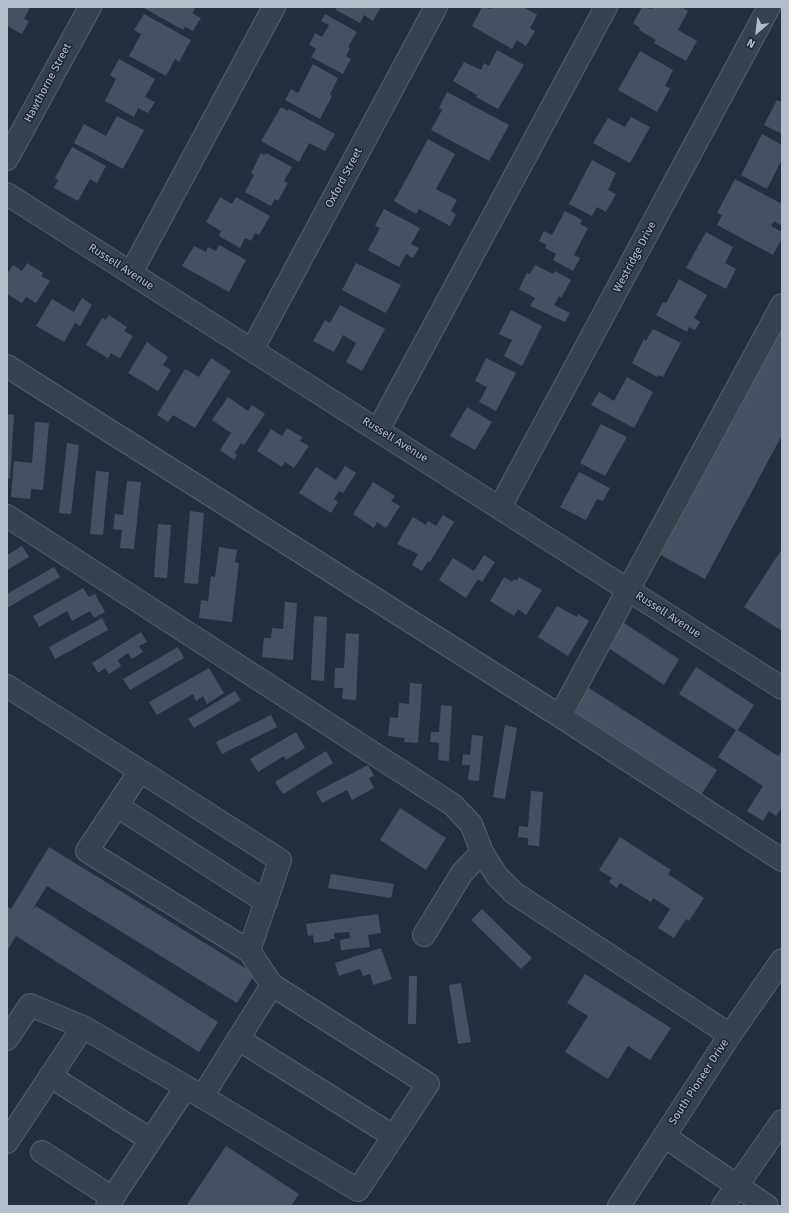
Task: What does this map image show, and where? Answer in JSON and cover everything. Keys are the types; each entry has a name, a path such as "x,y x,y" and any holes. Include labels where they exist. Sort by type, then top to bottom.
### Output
{"street":[{"name":"Hawthorne Street","path":"7,159 90,7"},
{"path":"131,273 274,7"},
{"name":"Oxford Street","path":"252,350 436,7"},
{"path":"378,430 606,7"},
{"name":"Westridge Drive","path":"500,507 769,7"},
{"name":"Russell Avenue","path":"7,194 782,688"},
{"path":"560,716 782,305"},
{"path":"7,366 560,716 782,860"},
{"path":"7,516 453,805 470,824 482,852 497,876 514,893 730,1035"},
{"path":"7,686 280,860 249,951"},
{"path":"7,1039 30,1005 83,1026 358,1190 428,1084 272,985 249,951 87,851 140,771"},
{"path":"117,806 266,902"},
{"path":"424,935 462,873 482,852"},
{"name":"South Pioneer Drive","path":"619,1206 730,1035 782,960"},
{"path":"42,1152 110,1202 151,1140 194,1092 238,1039 272,985"},
{"path":"11,1127 50,1076 83,1026"},
{"path":"238,1039 393,1136"},
{"path":"50,1076 151,1140"},
{"path":"723,1206 782,1121"},
{"path":"664,1136 767,1206"}],"building":[{"path":"7,7 30,7 24,19 29,21 22,34 7,26"},
{"path":"142,7 192,7 195,9 192,13 201,18 193,31 185,27 183,30"},
{"path":"337,7 381,7 373,21 364,15 360,23 336,10"},
{"path":"482,7 491,9 493,7 523,7 537,15 530,28 535,31 526,46 517,40 512,49 472,26"},
{"path":"642,7 652,9 653,7 681,7 688,11 678,30 697,41 686,61 654,43 656,40 639,30 640,28 633,23"},
{"path":"144,14 191,40 179,62 175,59 166,76 129,56 141,34 134,30"},
{"path":"325,14 357,32 348,47 350,48 346,56 351,59 343,74 311,57 316,49 309,45 315,33 322,37 329,25 321,21"},
{"path":"497,50 524,65 498,109 476,97 477,95 453,81 464,62 481,70 484,63 489,66"},
{"path":"640,51 673,70 665,86 670,88 657,112 618,90"},
{"path":"119,59 155,79 145,97 155,102 148,113 138,108 134,117 105,101 116,79 110,75"},
{"path":"313,64 338,78 330,94 332,96 320,119 285,100 291,89 298,93"},
{"path":"447,92 509,125 489,161 431,130 442,110 439,108"},
{"path":"782,99 782,134 764,125 777,100 781,102"},
{"path":"281,107 288,111 289,109 335,134 325,151 309,143 299,162 261,141"},
{"path":"117,116 144,130 123,169 74,143 84,124 106,136"},
{"path":"631,117 650,127 630,163 593,143 608,118 625,127"},
{"path":"762,134 782,145 782,159 767,189 741,175"},
{"path":"428,139 455,154 436,189 457,200 451,211 456,214 450,226 419,209 416,214 394,201"},
{"path":"72,147 106,166 97,183 90,179 78,201 54,188 58,180 55,178"},
{"path":"261,153 264,155 266,153 292,167 284,181 288,183 278,201 275,199 271,206 245,192 254,175 251,173"},
{"path":"592,160 616,173 608,190 616,194 606,212 597,207 592,216 569,204"},
{"path":"735,179 782,204 782,220 780,225 774,221 771,226 782,232 782,238 773,255 717,225 722,215 717,213"},
{"path":"220,197 232,204 236,197 270,216 259,235 255,233 251,241 245,238 240,248 219,236 221,231 206,222"},
{"path":"384,209 420,228 411,244 419,248 413,258 406,254 399,267 368,250 380,228 375,226"},
{"path":"565,211 582,220 580,224 588,228 574,255 580,258 573,271 553,260 556,254 545,248 547,245 539,241 544,231 552,235"},
{"path":"706,232 733,247 725,263 736,269 726,289 686,268"},
{"path":"219,245 246,260 229,292 182,266 194,246 206,252 208,247 216,251"},
{"path":"27,263 43,273 41,276 50,281 36,303 26,297 22,303 7,294 7,274 13,265 22,271"},
{"path":"356,263 401,285 386,313 342,290"},
{"path":"535,265 553,274 555,271 571,280 561,298 559,296 554,305 570,313 565,322 530,306 535,298 519,289 527,273 530,274"},
{"path":"679,279 707,295 694,318 700,322 695,330 689,327 687,332 656,315 663,302 666,303"},
{"path":"82,298 92,305 80,326 75,323 64,342 36,326 52,299 74,312"},
{"path":"340,305 385,329 362,371 346,362 356,343 343,335 334,352 313,341 325,320 330,323"},
{"path":"511,310 542,326 522,366 504,356 512,340 499,334"},
{"path":"109,315 127,327 124,331 133,336 120,358 111,353 108,358 86,345 102,318 106,320"},
{"path":"782,320 782,435 705,579 657,553"},
{"path":"653,329 681,343 663,377 658,375 657,377 632,363 644,339 646,341"},
{"path":"147,342 168,357 163,365 171,370 158,391 128,373"},
{"path":"211,358 231,371 195,428 173,415 168,422 157,415 185,369 199,377"},
{"path":"486,358 516,373 496,411 479,402 487,387 475,381"},
{"path":"627,377 653,392 634,428 591,405 599,392 614,401"},
{"path":"228,397 248,411 252,405 265,414 244,445 241,443 235,453 237,455 234,460 220,450 231,433 212,420"},
{"path":"467,407 492,422 475,450 450,436"},
{"path":"7,414 14,415 10,479 7,478"},
{"path":"35,422 49,423 43,490 31,489 30,499 11,497 14,461 32,463"},
{"path":"601,424 627,437 605,476 580,463"},
{"path":"287,428 302,437 300,441 309,446 294,468 285,462 282,467 257,451 271,429 282,436"},
{"path":"67,443 79,445 71,514 59,513"},
{"path":"345,466 356,473 343,493 339,491 334,499 338,502 331,513 299,493 316,467 336,480"},
{"path":"96,471 109,472 103,535 90,534"},
{"path":"579,472 610,488 603,501 597,499 586,520 560,507"},
{"path":"127,481 141,482 134,549 120,548 122,530 113,529 115,514 123,515"},
{"path":"373,482 395,496 391,501 400,506 386,528 377,522 374,528 353,514"},
{"path":"190,511 204,513 198,584 184,583"},
{"path":"443,515 454,522 430,562 428,561 422,571 412,565 418,554 397,544 413,517 426,525 428,521 436,526"},
{"path":"158,524 171,525 167,578 154,577"},
{"path":"22,546 29,557 7,570 7,555"},
{"path":"219,547 237,550 235,562 239,563 232,622 199,618 201,600 208,601 211,576 215,577"},
{"path":"782,549 782,631 744,607"},
{"path":"484,555 495,562 482,582 478,579 466,598 439,580 453,558 474,571"},
{"path":"54,567 60,577 7,608 7,594"},
{"path":"504,577 512,582 514,579 517,581 519,577 542,590 526,615 518,609 514,616 490,601"},
{"path":"83,588 89,597 95,594 105,612 94,618 90,611 72,621 67,611 39,627 33,616"},
{"path":"285,602 297,603 293,660 262,657 264,638 271,638 272,628 283,629"},
{"path":"557,606 577,617 578,614 589,621 568,656 538,637"},
{"path":"314,616 327,617 324,681 311,680"},
{"path":"102,618 108,630 55,659 49,647"},
{"path":"621,621 679,659 664,685 607,647"},
{"path":"141,632 147,642 139,646 143,652 132,659 128,653 118,660 121,666 109,674 105,668 98,673 92,663"},
{"path":"346,633 359,634 356,700 342,699 343,688 334,688 335,668 344,668"},
{"path":"178,647 184,658 130,690 123,679"},
{"path":"696,667 754,705 738,730 778,756 782,750 782,807 776,816 769,811 763,821 747,811 763,786 718,757 736,730 679,694"},
{"path":"209,668 224,693 207,704 203,696 196,701 193,694 157,715 149,702"},
{"path":"410,683 422,684 418,743 404,742 405,738 388,736 390,717 398,718 399,703 409,704"},
{"path":"586,686 717,770 700,797 569,713"},
{"path":"235,691 241,700 194,728 188,719"},
{"path":"441,705 452,706 449,761 438,760 439,743 430,742 431,732 439,732"},
{"path":"271,715 277,727 222,754 216,742"},
{"path":"505,725 517,728 505,799 493,797"},
{"path":"296,732 305,748 286,760 284,756 258,772 250,759"},
{"path":"472,735 483,736 479,781 468,780 470,765 462,765 463,754 470,755"},
{"path":"326,751 333,763 283,794 275,782"},
{"path":"368,765 374,776 369,778 374,788 352,800 347,790 322,803 316,792"},
{"path":"531,791 543,792 539,846 528,845 528,838 518,837 519,826 528,827"},
{"path":"400,808 446,838 426,870 380,840"},
{"path":"620,837 671,870 668,874 704,898 689,921 686,919 674,938 658,928 670,909 653,898 651,902 620,883 617,888 609,882 612,878 599,870"},
{"path":"49,847 255,974 237,1003 47,886 32,910 36,906 218,1022 199,1052 16,936 7,951 7,906 11,909"},
{"path":"331,874 394,884 391,898 328,888"},
{"path":"482,909 532,958 521,969 471,920"},
{"path":"378,914 381,933 368,935 370,947 341,950 340,940 350,938 349,932 334,933 335,939 314,943 313,935 308,936 306,924"},
{"path":"381,948 392,979 373,985 370,974 363,976 360,969 339,976 335,963"},
{"path":"585,974 671,1028 650,1060 628,1046 608,1079 565,1052 588,1016 567,1003"},
{"path":"409,976 417,976 416,1024 408,1024"},
{"path":"461,983 471,1042 458,1044 449,985"},
{"path":"226,1146 299,1194 291,1206 186,1206"}]}
